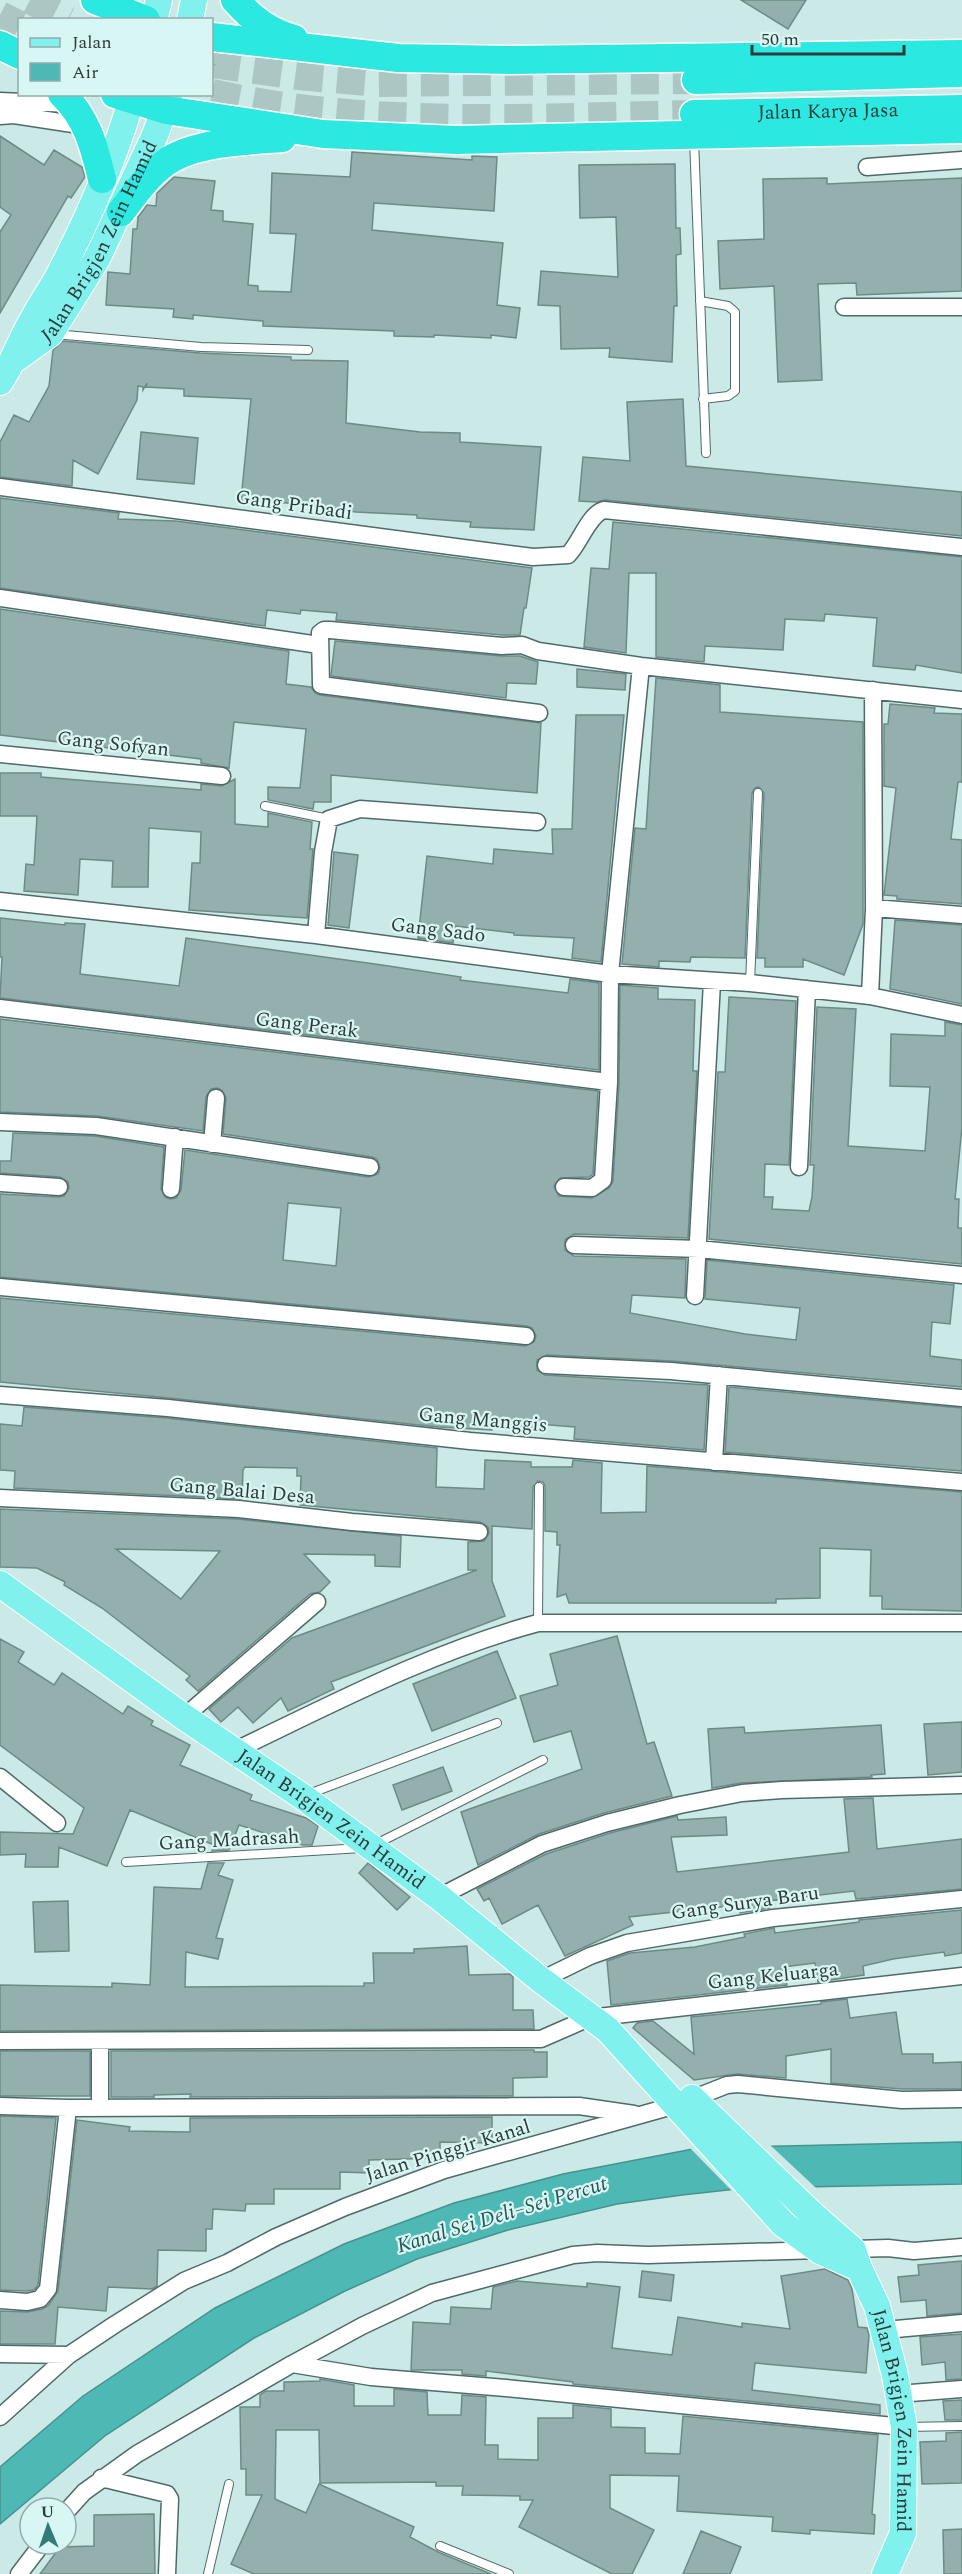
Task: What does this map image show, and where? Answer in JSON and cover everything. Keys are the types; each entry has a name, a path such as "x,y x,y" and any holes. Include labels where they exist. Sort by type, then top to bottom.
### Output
{"highway":[{"path":"95,0 141,18"},
{"path":"235,0 251,19 280,35 326,49 398,58"},
{"path":"213,37 398,58 511,60 962,54"},
{"name":"Jalan Karya Jasa","path":"696,80 962,73"},
{"path":"127,96 168,102 323,134 456,140 694,126 962,129"},
{"path":"73,108 93,139 102,179"},
{"name":"Jalan Karya Jasa","path":"694,126 962,109"},
{"path":"121,212 164,164 192,149 323,134"}],"main road":[{"path":"154,18 159,0"},
{"path":"190,18 194,0"},
{"name":"Jalan Brigjen Zein Hamid","path":"41,326 61,271 120,138 127,96"},
{"name":"Jalan Brigjen Zein Hamid","path":"0,382 14,360 97,259 121,212 168,102"},
{"name":"Jalan Brigjen Zein Hamid","path":"0,1584 184,1717 303,1797 439,1897 589,2018 608,2030 646,2074 686,2104 812,2214 856,2259 885,2330 904,2427 903,2533 885,2574"},
{"name":"Jalan Brigjen Zein Hamid","path":"686,2104 783,2224 820,2251 856,2259"}],"street":[{"path":"0,101 73,108"},
{"path":"0,116 73,108"},
{"path":"867,167 962,160"},
{"path":"844,307 962,307"},
{"name":"Gang Pribadi","path":"0,487 533,557 568,555 578,545 591,518 604,510 962,547"},
{"path":"0,598 319,645"},
{"path":"539,713 321,685 319,678 320,633 330,630 502,646 522,645 538,651 641,666 962,700"},
{"path":"564,1187 592,1188 603,1180 609,1082 610,974 641,666"},
{"path":"870,996 874,908 873,690"},
{"name":"Gang Sofyan","path":"0,754 222,777"},
{"path":"316,935 323,852 329,819 360,809 537,822"},
{"name":"Gang Sado","path":"0,901 316,935 610,974 750,983 870,996 962,1015"},
{"path":"874,908 962,915"},
{"path":"695,1296 712,982"},
{"path":"799,1167 807,989"},
{"name":"Gang Perak","path":"0,1008 609,1082"},
{"path":"212,1144 216,1098"},
{"path":"0,1122 96,1126 370,1167"},
{"path":"171,1189 175,1137"},
{"path":"0,1183 59,1187"},
{"path":"574,1245 699,1250 962,1275"},
{"path":"0,1287 526,1336"},
{"path":"546,1365 719,1375 962,1398"},
{"path":"714,1462 719,1375"},
{"name":"Gang Manggis","path":"0,1395 168,1408 470,1441 962,1482"},
{"name":"Gang Balai Desa","path":"0,1498 239,1509 352,1522 479,1532"},
{"path":"184,1717 317,1602"},
{"path":"236,1750 371,1686 504,1632 538,1623 962,1623"},
{"path":"0,1777 57,1823"},
{"path":"439,1897 542,1844 607,1823 680,1805 742,1793 782,1790 962,1785"},
{"name":"Gang Surya Baru","path":"542,1980 590,1956 627,1943 773,1918 962,1899"},
{"name":"Gang Keluarga","path":"0,2041 541,2039 589,2018 962,1976"},
{"path":"100,2041 100,2108"},
{"name":"Jalan Pinggir Kanal","path":"0,2417 69,2355 184,2281 345,2207 444,2170 686,2104 727,2085 738,2084 902,2100 962,2099"},
{"path":"0,2106 100,2108 579,2106 639,2115"},
{"path":"0,2300 27,2302 40,2299 48,2289 68,2108"},
{"path":"856,2259 888,2248 914,2251 962,2247"},
{"path":"78,2499 101,2478 137,2454 292,2364 432,2293 573,2255 820,2251"},
{"path":"885,2330 962,2323"},
{"path":"0,2354 69,2355"},
{"path":"292,2364 371,2377 904,2427"},
{"path":"898,2394 962,2389"},
{"path":"101,2478 167,2494 170,2499 167,2574"},
{"path":"19,2574 33,2556"}],"lane":[{"path":"694,126 705,453"},
{"path":"700,301 728,306 735,312 735,392 728,396 703,399"},
{"path":"41,326 201,347 308,351"},
{"path":"750,983 758,794"},
{"path":"265,806 329,819"},
{"path":"538,1623 539,1487"},
{"path":"303,1797 497,1723"},
{"path":"370,1848 543,1760"},
{"name":"Gang Madrasah","path":"126,1862 370,1848"},
{"path":"904,2427 962,2426"},
{"path":"208,2574 229,2484"},
{"path":"440,2546 509,2574"}],"water":[{"name":"Kanal Sei Deli–Sei Percut","path":"962,2142 962,2184 746,2188 682,2195 617,2204 508,2230 417,2259 345,2291 254,2338 106,2435 33,2496 18,2496 18,2509 0,2524 0,2467 83,2396 215,2308 344,2244 454,2203 563,2174 698,2148"}],"pier":[{"path":"768,2143 816,2188 733,2192 689,2147"}],"building":[{"path":"741,0 806,0 788,29"},
{"path":"0,136 44,165 54,150 82,167 85,177 71,198 68,196 0,313 0,232 11,215 0,207"},
{"path":"352,152 472,160 472,156 497,157 494,211 374,203 372,230 503,243 497,305 520,308 516,338 491,335 491,338 434,335 434,337 394,336 394,331 263,326 263,321 193,315 193,319 173,317 174,309 106,305 108,272 130,274 133,229 137,229 138,217 147,205 156,206 157,193 174,177 215,181 211,210 223,211 223,221 253,224 248,285 258,286 258,291 291,292 296,234 270,233 272,173 350,177"},
{"path":"675,164 676,228 680,228 681,254 676,255 677,306 674,306 672,362 609,357 610,348 561,349 560,306 538,305 541,271 618,277 616,217 580,218 579,165"},
{"path":"827,178 827,184 962,178 962,291 857,295 856,283 818,284 822,380 778,382 774,286 720,289 718,241 764,239 763,179"},
{"path":"63,341 200,353 291,357 291,360 348,361 346,423 420,432 460,433 460,442 541,447 534,530 470,527 471,522 417,518 417,515 356,512 241,500 251,399 184,396 184,389 146,387 147,383 143,390 143,387 138,386 137,400 98,474 73,460 72,486 0,477 0,442 14,415 29,422 49,386 53,350"},
{"path":"683,399 686,466 962,492 962,536 605,500 579,501 583,457 630,461 627,402"},
{"path":"141,432 198,438 194,484 137,479"},
{"path":"0,498 119,513 118,519 176,521 532,568 520,635 336,620 337,613 301,610 300,614 267,610 265,626 0,588"},
{"path":"613,522 962,557 962,673 916,665 915,670 873,666 877,618 825,614 824,621 785,619 783,650 705,646 704,662 656,657 656,573 629,573 626,653 584,647 591,568 609,569"},
{"path":"0,609 289,651 286,684 311,687 315,693 320,695 541,723 537,793 331,775 331,802 314,802 313,809 268,800 268,787 300,788 306,729 234,722 229,768 201,763 201,759 0,735"},
{"path":"335,641 520,656 538,662 536,684 507,683 506,698 331,676"},
{"path":"577,669 626,674 625,690 577,687"},
{"path":"656,678 720,685 720,712 863,722 863,924 844,975 803,959 803,967 765,967 765,958 757,958 764,793 759,787 755,788 752,793 745,958 691,957 690,962 659,961 659,967 622,964 635,828 646,829"},
{"path":"890,704 935,708 934,713 962,714 962,782 958,782 951,839 962,840 962,904 897,899 897,896 884,895 896,788 884,786 884,724 888,724"},
{"path":"576,715 624,715 601,962 572,958 574,938 514,935 514,933 455,926 453,943 418,938 427,856 493,864 494,849 553,854 552,829 572,829"},
{"path":"0,773 41,773 41,777 201,790 201,784 222,786 235,779 235,824 268,827 268,813 312,822 310,849 313,849 307,918 189,910 192,863 200,863 201,832 149,828 148,887 112,887 113,861 80,859 78,895 24,891 26,864 34,865 37,816 0,816"},
{"path":"334,852 358,855 349,928 328,925"},
{"path":"0,918 65,925 65,923 85,924 80,974 179,986 186,938 461,977 460,980 568,993 570,979 599,983 599,1070 0,998 2,957 0,957"},
{"path":"895,920 962,925 962,1004 890,989"},
{"path":"620,985 658,988 658,999 695,1000 693,1071 697,1071 688,1238 574,1234 565,1240 565,1250 574,1256 686,1259 685,1298 632,1295 630,1313 745,1334 796,1340 800,1308 705,1299 707,1260 954,1285 950,1324 932,1322 930,1356 962,1360 962,1387 672,1361 547,1355 537,1360 537,1370 545,1375 708,1385 704,1450 574,1439 575,1427 538,1424 537,1428 492,1425 492,1430 438,1427 0,1382 0,1298 525,1346 534,1342 536,1336 532,1328 527,1326 0,1277 0,1194 58,1197 64,1196 69,1188 68,1182 60,1177 0,1173 0,1161 11,1161 13,1133 95,1136 164,1147 161,1189 165,1197 170,1199 176,1198 181,1190 185,1150 368,1177 378,1174 380,1168 377,1159 372,1157 223,1134 226,1098 222,1090 217,1088 211,1089 206,1097 203,1131 97,1116 0,1112 0,1019 598,1091 593,1174 589,1177 560,1178 554,1186 559,1196 592,1198 609,1188 613,1181 619,1083","holes":["288,1203 341,1208 336,1266 283,1260"]},
{"path":"729,997 796,1001 789,1165 765,1164 764,1197 773,1197 772,1209 809,1211 814,1165 810,1165 817,1007 856,1009 848,1146 925,1151 930,1087 890,1086 891,1034 945,1036 945,1022 962,1025 962,1127 955,1199 959,1199 958,1228 962,1228 962,1264 709,1239 718,1072 725,1072"},
{"path":"729,1387 962,1408 962,1471 725,1452"},
{"path":"24,1407 167,1418 437,1448 436,1487 484,1489 485,1460 531,1462 531,1467 572,1467 573,1460 602,1463 601,1513 646,1512 647,1466 962,1492 962,1611 882,1609 882,1596 870,1596 871,1550 820,1548 820,1598 776,1599 776,1603 569,1603 566,1594 557,1597 560,1545 557,1545 557,1532 545,1531 545,1486 543,1482 538,1481 533,1487 532,1529 492,1526 492,1581 505,1616 331,1682 334,1689 288,1711 281,1698 253,1723 238,1707 221,1722 209,1709 292,1638 477,1570 468,1570 468,1542 484,1541 489,1533 488,1527 480,1522 300,1505 301,1476 297,1476 297,1468 245,1467 242,1499 14,1488 15,1471 0,1470 0,1424 22,1426"},
{"path":"0,1509 238,1519 401,1536 400,1567 375,1566 375,1555 304,1554 330,1582 320,1592 310,1594 198,1691 186,1680 190,1676 102,1608 64,1585 65,1582 37,1568 0,1567","holes":["116,1549 220,1551 181,1599"]},
{"path":"617,1636 647,1744 654,1742 672,1796 604,1813 539,1834 478,1865 461,1812 582,1769 571,1731 534,1742 520,1696 558,1685 550,1654"},
{"path":"0,1639 24,1652 18,1662 54,1685 62,1673 123,1714 128,1706 153,1721 151,1725 190,1745 180,1765 252,1795 250,1800 306,1818 318,1826 312,1845 303,1845 239,1825 229,1850 212,1851 214,1845 130,1810 107,1866 59,1847 58,1867 25,1867 26,1854 0,1855 0,1832 73,1834 84,1808 0,1745"},
{"path":"497,1651 516,1698 432,1731 413,1684"},
{"path":"962,1722 962,1772 928,1775 924,1724"},
{"path":"881,1725 885,1774 871,1775 872,1777 741,1783 712,1788 708,1729 744,1727 745,1733"},
{"path":"443,1767 452,1791 402,1810 393,1785"},
{"path":"873,1798 877,1849 962,1839 962,1889 856,1899 854,1891 768,1901 770,1908 740,1913 738,1905 629,1917 633,1925 565,1956 538,1905 502,1924 489,1898 484,1901 477,1889 546,1854 610,1833 677,1816 678,1820 726,1817 727,1835 671,1837 677,1872 849,1852 844,1799"},
{"path":"208,1863 224,1863 218,1875 233,1880 216,1938 223,1939 218,1959 186,1952 185,1987 364,1986 364,1983 374,1983 373,1953 414,1953 414,1949 467,1946 469,1975 510,1974 513,1977 513,2010 533,2010 534,2029 0,2031 0,1985 112,1987 112,1983 150,1985 154,1887 201,1889"},
{"path":"368,1863 410,1897 397,1910 359,1873"},
{"path":"68,1901 69,1951 35,1952 33,1902"},
{"path":"962,1910 962,1953 945,1956 944,1952 893,1959 863,1966 864,1975 818,1982 815,1963 783,1967 787,1985 611,2005 607,1961 630,1953 695,1947 745,1937 744,1934 774,1928 775,1933 859,1922 859,1920"},
{"path":"847,1999 850,2018 896,2012 902,2054 933,2054 933,2063 962,2062 962,2089 902,2089 831,2083 831,2049 786,2056 786,2078 737,2074 694,2080 633,2028 637,2023 653,2021 694,2054 691,2017 821,2004 821,2002"},
{"path":"534,2050 534,2052 547,2052 547,2077 513,2078 513,2096 190,2097 191,2094 111,2097 111,2051"},
{"path":"0,2051 90,2051 90,2096 0,2096"},
{"path":"0,2116 56,2118 38,2285 34,2290 0,2290"},
{"path":"492,2117 492,2143 440,2142 440,2158 369,2160 369,2173 340,2172 340,2189 274,2189 274,2204 246,2204 245,2211 213,2209 212,2229 206,2229 206,2251 158,2250 157,2286 152,2289 108,2287 106,2311 58,2307 55,2344 0,2344 0,2311 27,2312 42,2309 48,2306 58,2291 77,2120 130,2127 129,2131 190,2132 190,2118"},
{"path":"962,2261 962,2313 927,2316 926,2300 901,2302 898,2277 919,2275 918,2265"},
{"path":"825,2269 848,2280 852,2289 858,2327 867,2328 869,2335 866,2373 755,2363 752,2390 880,2405 880,2414 573,2384 573,2382 486,2371 486,2376 462,2374 462,2370 411,2370 413,2322 450,2324 451,2307 491,2309 493,2287 517,2281 587,2287 587,2283 620,2287 612,2348 672,2355 678,2317 742,2327 742,2323 790,2329 781,2276"},
{"path":"642,2271 674,2275 671,2301 639,2297"},
{"path":"962,2334 962,2379 946,2380 945,2362 922,2365 920,2337"},
{"path":"320,2379 354,2385 354,2406 394,2406 394,2389 427,2392 428,2415 461,2415 462,2395 486,2397 485,2445 498,2445 498,2459 538,2460 538,2418 573,2418 573,2405 611,2409 611,2427 645,2428 645,2453 680,2454 683,2416 878,2435 872,2514 875,2515 874,2534 810,2530 810,2534 772,2531 773,2517 677,2511 679,2476 610,2475 610,2508 654,2530 632,2574 612,2574 519,2527 533,2500 520,2500 520,2496 462,2495 463,2486 436,2486 436,2482 320,2483 319,2430 276,2430 275,2499 306,2513 319,2484 414,2527 410,2537 438,2552 491,2574 254,2574 231,2564 262,2495 246,2495 246,2469 241,2469 240,2407 260,2407 260,2395 266,2391 284,2391 284,2382 320,2381"},
{"path":"962,2400 962,2420 945,2420 943,2401"},
{"path":"962,2432 962,2483 922,2484 920,2442 946,2441 946,2433"},
{"path":"154,2514 155,2574 40,2574 53,2556 78,2556 78,2546 94,2546 94,2515"},
{"path":"962,2529 962,2574 944,2574 943,2530"},
{"path":"701,2531 741,2547 730,2574 683,2574"}],"tunnel":[{"path":"30,0 64,18"},
{"path":"0,15 18,24"},
{"path":"213,64 298,76 378,83 696,80"},
{"path":"213,93 271,104 391,116 513,118 694,114"}]}
